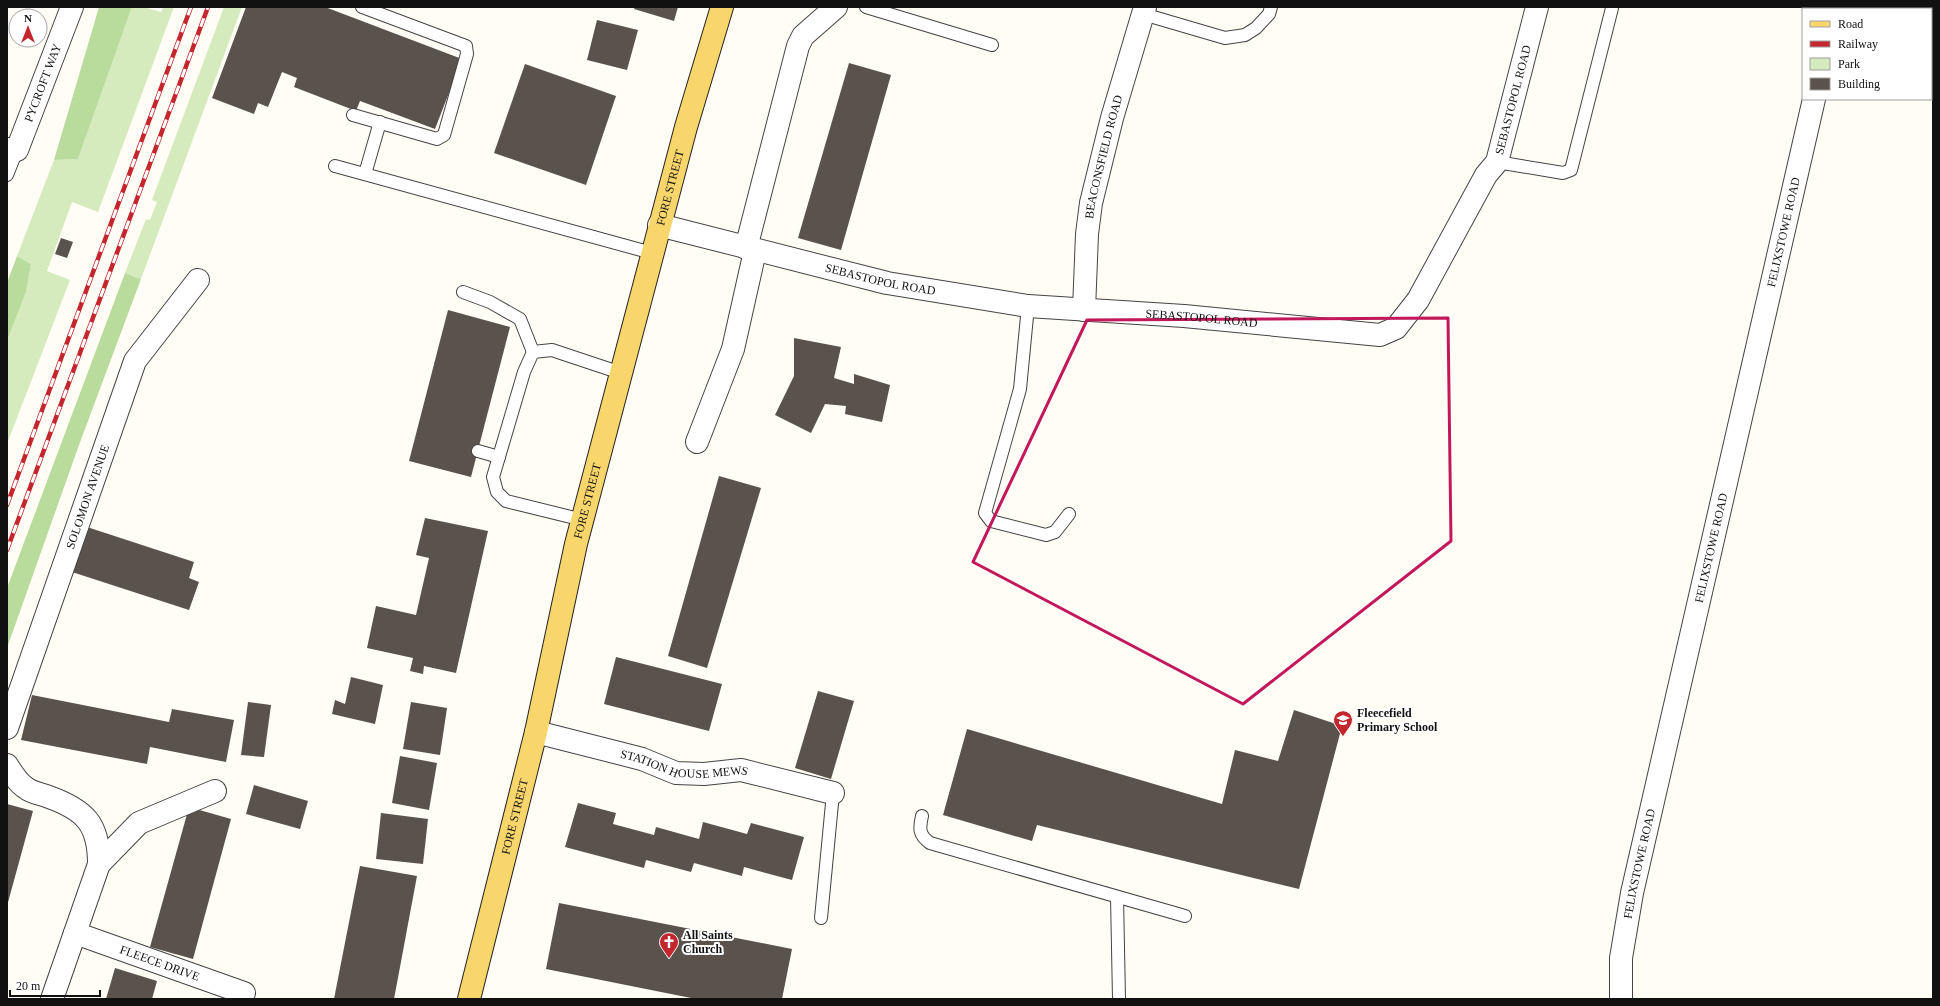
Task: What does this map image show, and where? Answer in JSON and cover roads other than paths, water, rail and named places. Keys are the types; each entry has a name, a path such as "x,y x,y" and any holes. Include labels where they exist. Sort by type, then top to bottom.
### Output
{"main road":[{"name":"FORE STREET","path":"469,999 551,670 560,617 582,520 691,107 722,7"}],"street":[{"name":"PYCROFT WAY","path":"12,150 72,7"},
{"path":"696,442 733,349 750,249 798,46 803,36 836,7"},
{"name":"SEBASTOPOL ROAD","path":"659,225 887,283 1028,306 1184,316 1380,334 1396,328 1418,300 1486,174 1497,162 1537,7"},
{"name":"BEACONSFIELD ROAD","path":"1084,310 1087,234 1091,203 1112,118 1144,10"},
{"name":"FELIXSTOWE ROAD","path":"1620,999 1621,958 1632,893 1814,100"},
{"name":"SOLOMON AVENUE","path":"7,728 135,361 198,280"},
{"name":"STATION HOUSE MEWS","path":"536,732 642,759 676,773 704,774 741,770 833,794"},
{"path":"7,765 15,777 26,788 69,804 81,812 90,822 99,848 99,864 52,999"},
{"path":"99,864 139,823 215,791"},
{"name":"FLEECE DRIVE","path":"75,933 244,993"}],"lane":[{"path":"866,7 992,45"},
{"path":"1144,10 1225,38 1245,35 1256,28 1269,14 1271,7"},
{"path":"353,115 437,139 444,135 467,54 466,46 368,8"},
{"path":"1497,162 1563,173 1571,170 1612,8"},
{"path":"365,174 380,122"},
{"path":"7,175 12,150"},
{"path":"335,166 652,253"},
{"path":"463,292 490,302 520,320 533,352 524,372 493,477 497,492 506,501 582,520"},
{"path":"1028,306 1020,389 985,513 991,521 1046,535 1055,532 1069,514"},
{"path":"533,352 552,350 621,373"},
{"path":"478,451 499,457"},
{"path":"821,918 833,794"},
{"path":"922,816 919,829 922,837 930,843 1184,916"},
{"path":"1117,897 1119,999"}],"railway":[{"path":"7,505 191,7"},
{"path":"7,550 208,7"}],"place":[{"name":"Fleecefield Primary School","path":"1343,737"},
{"name":"All Saints Church","path":"669,959"}]}
